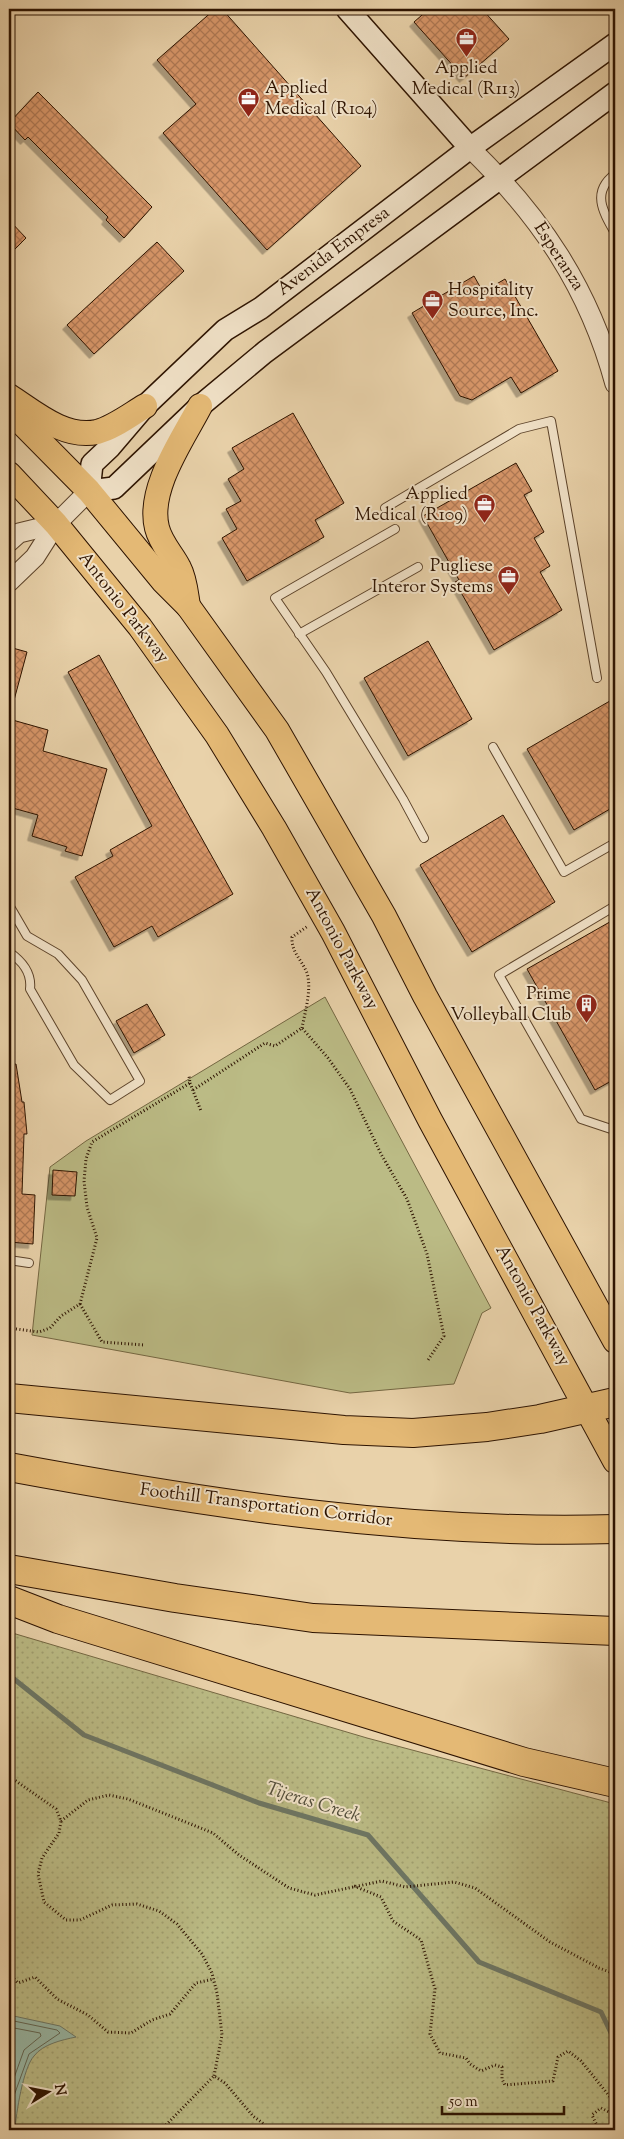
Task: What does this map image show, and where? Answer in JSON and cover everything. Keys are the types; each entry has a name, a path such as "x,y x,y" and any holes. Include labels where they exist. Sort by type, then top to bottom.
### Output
{"highway":[{"path":"9,1398 344,1430 413,1432 487,1427 588,1409 615,1402"},
{"name":"Foothill Transportation Corridor","path":"9,1467 160,1494 342,1519 557,1531 615,1529"},
{"path":"9,1569 175,1598 313,1618 615,1631"},
{"path":"9,1600 58,1619 524,1762 615,1783"}],"main road":[{"path":"347,9 470,148"},
{"name":"Avenida Empresa","path":"89,491 92,464 110,447 145,406 225,330 261,308 470,148 615,44"},
{"path":"89,491 114,488 200,406 313,315 393,259 615,93"},
{"path":"9,396 47,421 66,430 85,432 97,432 145,406"},
{"path":"188,606 180,569 164,547 156,518 157,498 166,467 200,406"},
{"path":"9,410 89,491 163,581 188,606 277,730 384,916 425,996 615,1341"},
{"name":"Antonio Parkway","path":"9,474 56,524 140,627 212,728 291,856 430,1120 615,1461"}],"street":[{"name":"Esperanza","path":"470,148 500,178 537,223 579,288 604,342 615,384"},
{"path":"9,582 35,557 56,524 89,491"},
{"path":"9,542 19,533 56,524"}],"lane":[{"path":"615,174 606,181 601,196 602,212 615,233"},
{"path":"385,508 519,429 551,422 597,678"},
{"path":"395,530 275,598 326,672 404,799 424,838"},
{"path":"299,634 418,567"},
{"path":"493,747 564,872 615,843"},
{"path":"9,905 28,936 58,954 82,980 140,1081 110,1100 74,1065 30,989 31,978 21,961 9,952"},
{"path":"615,906 499,975 581,1119 611,1129 615,1127"},
{"path":"9,1260 29,1263"}],"path":[{"path":"193,1090 265,1043 275,1046 302,1028 306,1004 307,974 292,946 292,937 324,916"},
{"path":"302,1028 328,1058 354,1095 381,1154 407,1199 427,1254 444,1336 428,1360"},
{"path":"189,1076 201,1111"},
{"path":"9,1328 39,1332 50,1328 61,1316 80,1304 97,1238 87,1207 84,1181 86,1159 92,1142 190,1083"},
{"path":"80,1304 102,1342 144,1345"},
{"path":"9,1778 56,1809 61,1821 59,1833 42,1858 38,1874 44,1902 66,1920 80,1920 112,1905 137,1904 159,1911 189,1936 202,1954 214,1979 218,1993 222,2034 214,2076 161,2130"},
{"path":"61,1821 88,1800 109,1795 128,1799 213,1833 239,1856 289,1888 314,1895 353,1885 382,1882 404,1887 454,1882 475,1888 550,1942 599,1968 615,1974"},
{"path":"353,1885 382,1897 393,1920 421,1940 435,1989 430,2034 440,2053 466,2058 470,2064 481,2071 495,2064 502,2067 502,2079 505,2085 554,2081 558,2057 568,2051 581,2061 615,2103"},
{"path":"9,1974 18,1983 35,1978 56,1999 88,2015 108,2032 131,2034 152,2020 170,2014 196,1983 214,1979"},
{"path":"214,2076 225,2083 253,2116 272,2130"},
{"path":"599,2130 592,2115 601,2108 615,2115"}],"green space":[{"path":"325,997 491,1308 482,1313 454,1384 350,1393 32,1335 50,1167 86,1141"},
{"path":"9,1632 367,1738 615,1804 615,2130 9,2130"}],"water":[{"path":"9,2015 60,2026 76,2037 42,2048 30,2062 21,2092 15,2130 9,2130"}],"building":[{"name":"Applied Medical (R104)","path":"215,9 222,9 361,166 267,250 163,133 196,104 157,60"},
{"name":"Applied Medical (R113)","path":"429,9 482,9 509,39 464,78 414,22"},
{"path":"38,92 152,207 124,238 106,220 108,217 28,137 25,140 9,123"},
{"path":"9,220 26,238 9,255"},
{"path":"157,242 184,271 94,354 67,325"},
{"path":"474,276 483,292 505,279 558,371 521,393 511,377 472,400 460,396 412,313"},
{"path":"293,413 344,503 315,520 324,537 247,581 222,538 237,529 226,509 241,501 228,479 244,469 232,448"},
{"path":"516,463 532,491 524,495 544,532 534,538 550,566 540,572 562,610 494,650 455,582 459,580 423,516"},
{"path":"428,641 472,719 408,756 364,678"},
{"path":"9,647 27,652 13,704 9,704"},
{"path":"99,655 233,894 158,937 152,926 114,947 75,877 113,856 110,850 152,826 68,672"},
{"path":"615,698 615,806 574,830 527,749"},
{"path":"9,719 48,730 43,751 107,769 82,856 65,851 67,847 32,836 38,815 9,807"},
{"path":"503,815 555,902 472,952 420,865"},
{"name":"Prime Volleyball Club","path":"615,919 615,1079 595,1090 527,969"},
{"path":"147,1004 165,1035 134,1053 116,1021"},
{"path":"16,1064 22,1102 24,1102 27,1134 24,1134 22,1194 35,1195 33,1244 9,1242 9,1065"},
{"path":"53,1170 77,1172 75,1196 52,1195"}],"waterway":[{"name":"Tijeras Creek","path":"9,1675 84,1735 259,1803 368,1835 479,1962 601,2012 615,2041"}],"place":[{"name":"Applied Medical (R113)","path":"466,58"},
{"name":"Applied Medical (R104)","path":"249,118"},
{"name":"Hospitality Source, Inc.","path":"432,320"},
{"name":"Applied Medical (R109)","path":"484,524"},
{"name":"Pugliese Interor Systems","path":"509,596"},
{"name":"Prime Volleyball Club","path":"587,1024"}]}
